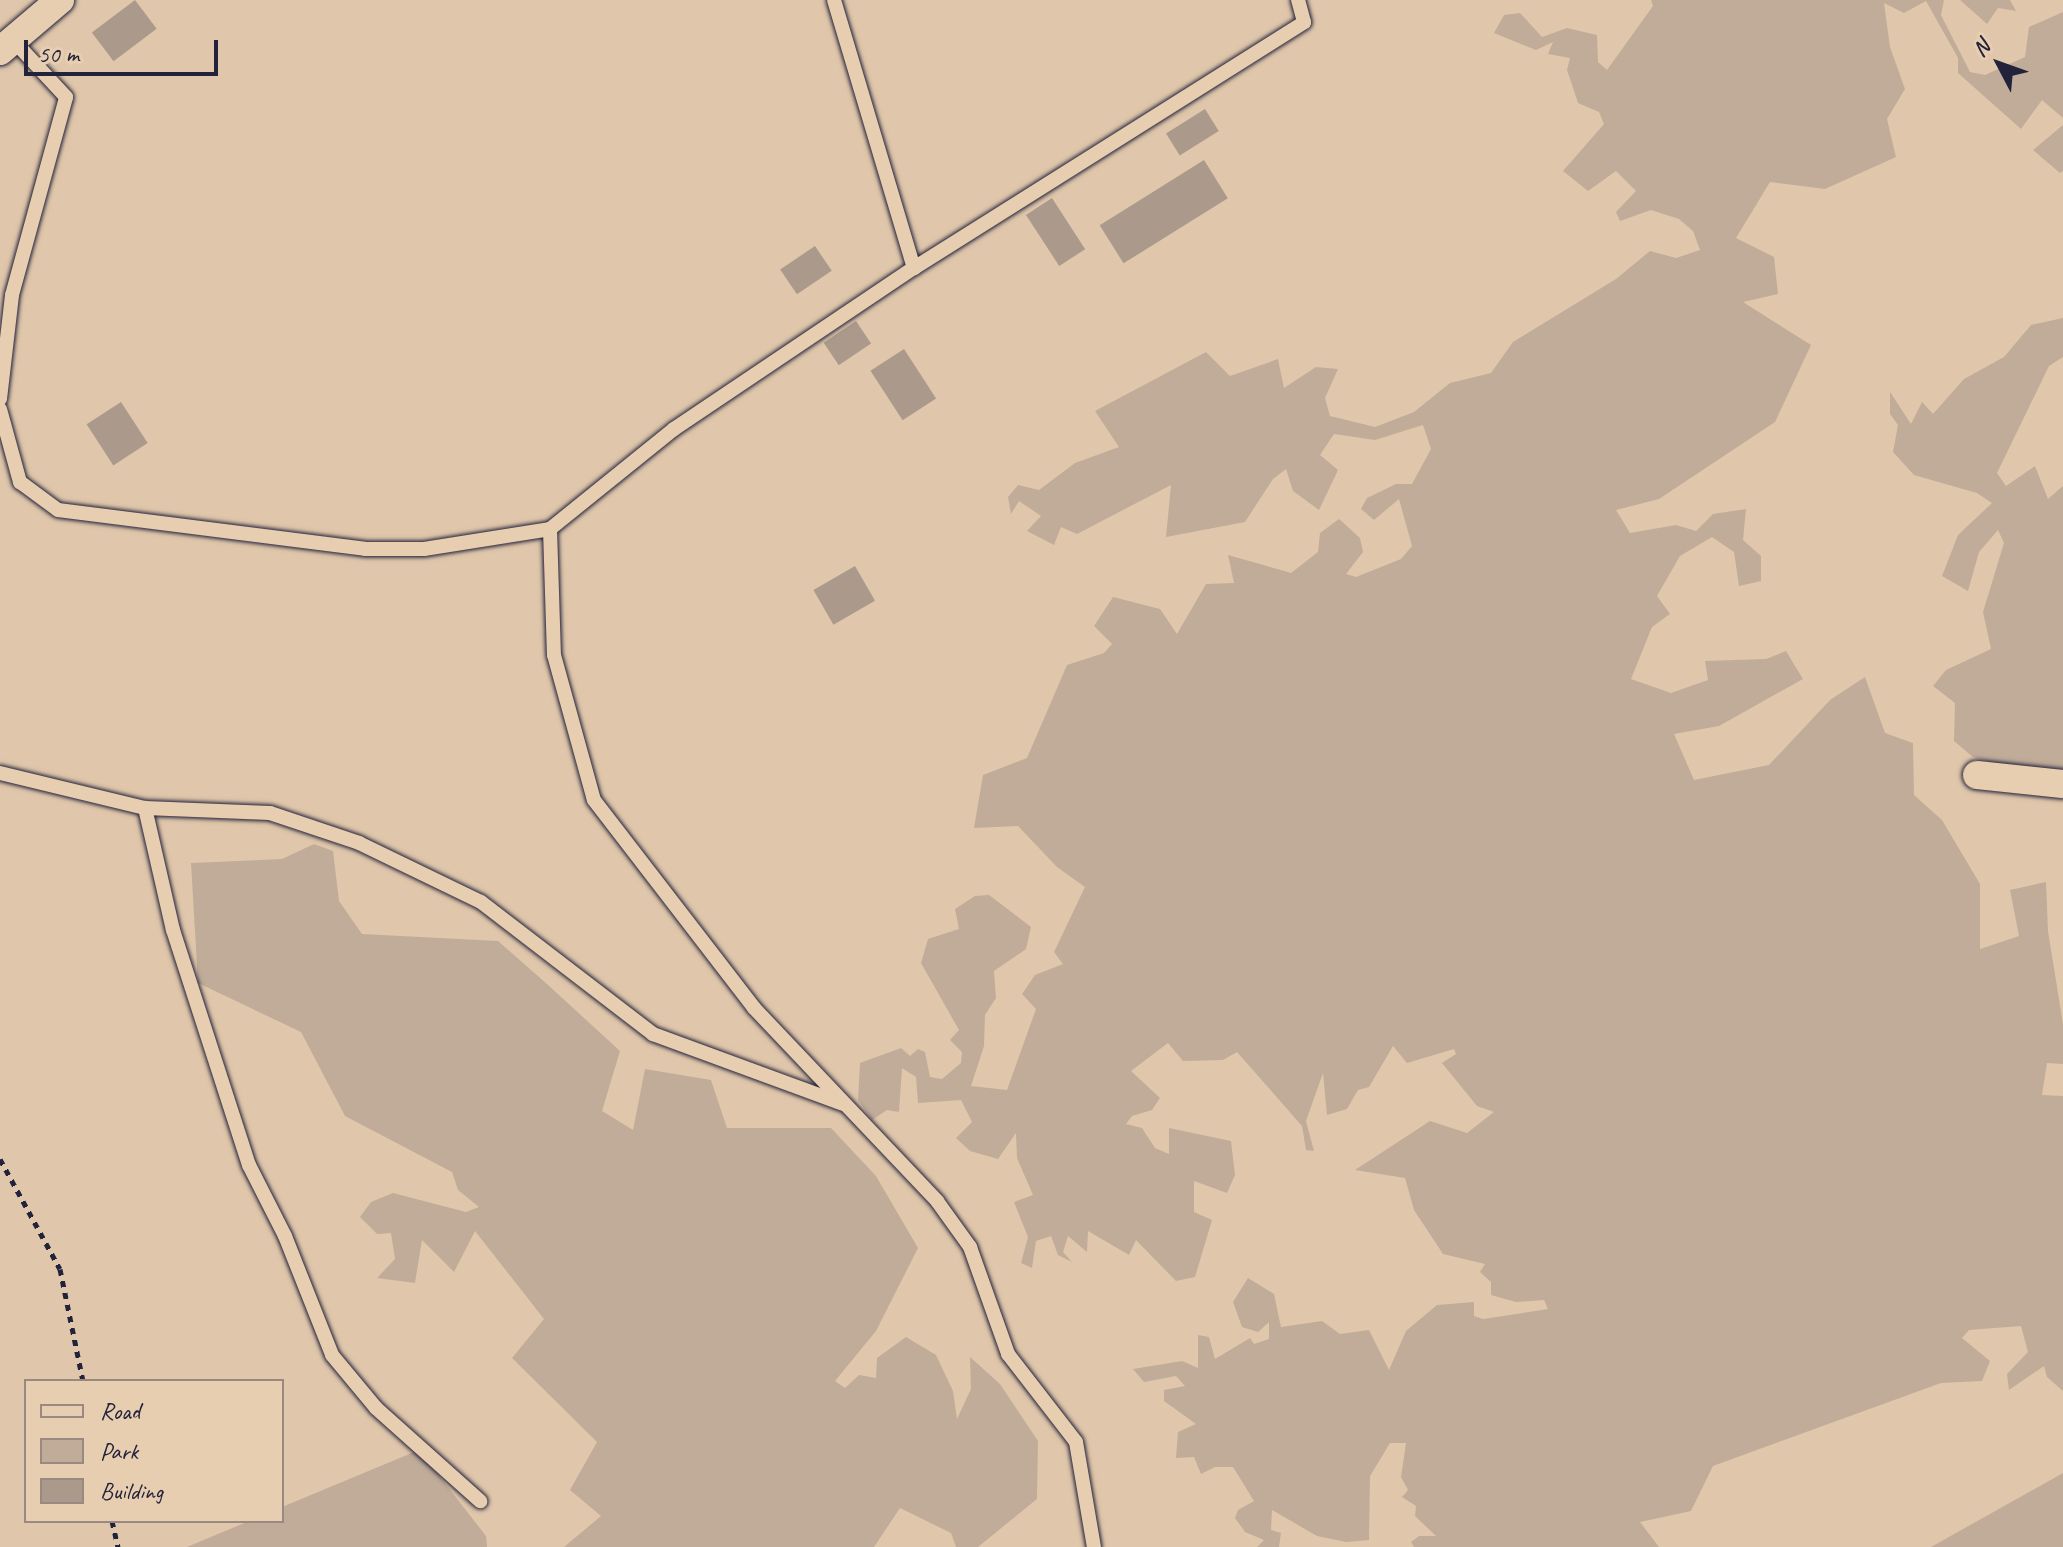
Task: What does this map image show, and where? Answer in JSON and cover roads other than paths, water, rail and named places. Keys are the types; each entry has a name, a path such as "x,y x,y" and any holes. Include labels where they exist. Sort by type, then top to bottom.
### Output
{"street":[{"path":"6,46 60,0"},
{"path":"1977,775 2063,784"}],"lane":[{"path":"834,0 914,268"},
{"path":"0,409 20,482 46,504 80,515 365,549 424,549 550,529 674,429 914,268 1304,22 1298,0"},
{"path":"0,399 12,295 66,97 6,46"},
{"path":"550,529 554,655 594,800 754,1008 937,1201 970,1247 1008,1354 1076,1442 1094,1547"},
{"path":"0,773 145,808 270,813 359,843 481,902 653,1034 847,1105"},
{"path":"145,808 173,930 249,1165 285,1236 332,1355 376,1408 480,1501"}]}
